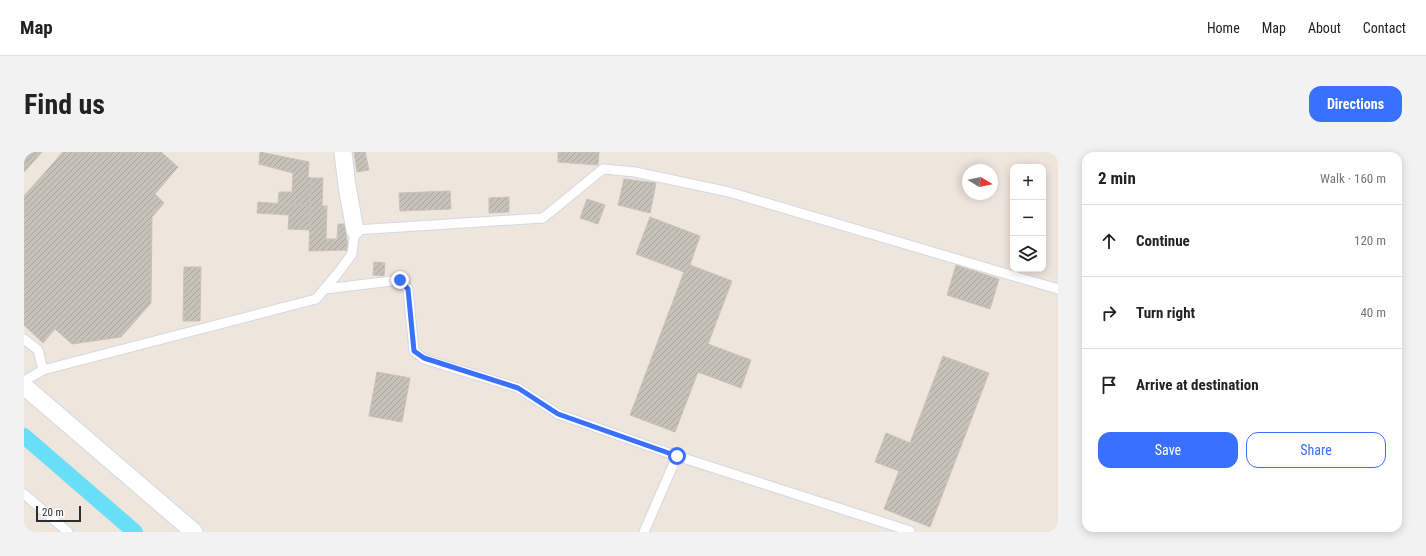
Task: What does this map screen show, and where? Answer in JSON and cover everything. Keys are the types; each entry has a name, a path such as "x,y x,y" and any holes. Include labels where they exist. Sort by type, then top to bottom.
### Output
{"street":[{"path":"343,152 347,186 355,230"},
{"path":"24,386 194,532"}],"lane":[{"path":"24,381 44,370 316,299 352,254 355,230 543,218 603,169 635,172 729,192 1058,289"},
{"path":"324,289 400,280 408,289 414,351 424,358 518,388 558,414 677,456 910,531"},
{"path":"24,338 38,350 44,370"},
{"path":"644,532 677,456"},
{"path":"24,494 68,532"}],"building":[{"path":"24,152 42,152 24,172"},
{"path":"63,152 161,152 178,167 155,194 164,203 152,217 151,303 121,337 72,344 55,329 43,343 24,325 24,196"},
{"path":"260,152 309,162 308,177 311,178 310,206 278,204 279,192 292,192 293,173 259,164"},
{"path":"354,152 365,152 369,170 357,172"},
{"path":"558,152 599,152 598,165 558,162"},
{"path":"311,178 323,178 322,206 327,206 326,239 337,239 338,224 345,224 348,250 309,251"},
{"path":"624,179 656,183 650,213 618,205"},
{"path":"450,191 451,209 400,211 399,193"},
{"path":"509,197 509,212 489,213 489,198"},
{"path":"587,199 605,205 598,224 580,218"},
{"path":"258,202 310,206 310,230 288,229 289,215 257,213"},
{"path":"650,217 700,236 690,265 732,281 708,344 751,360 741,388 698,372 675,432 630,415 684,272 636,254"},
{"path":"374,262 385,263 384,276 373,275"},
{"path":"956,265 999,279 990,309 947,295"},
{"path":"184,267 201,267 200,321 183,321"},
{"path":"943,356 989,373 930,527 884,509 899,471 875,462 886,433 910,443"},
{"path":"377,372 410,378 402,422 369,416"}],"waterway":[{"path":"24,436 135,532"}],"route":[{"path":"400,280 408,289 414,351 424,358 518,388 558,414 677,456"}]}
